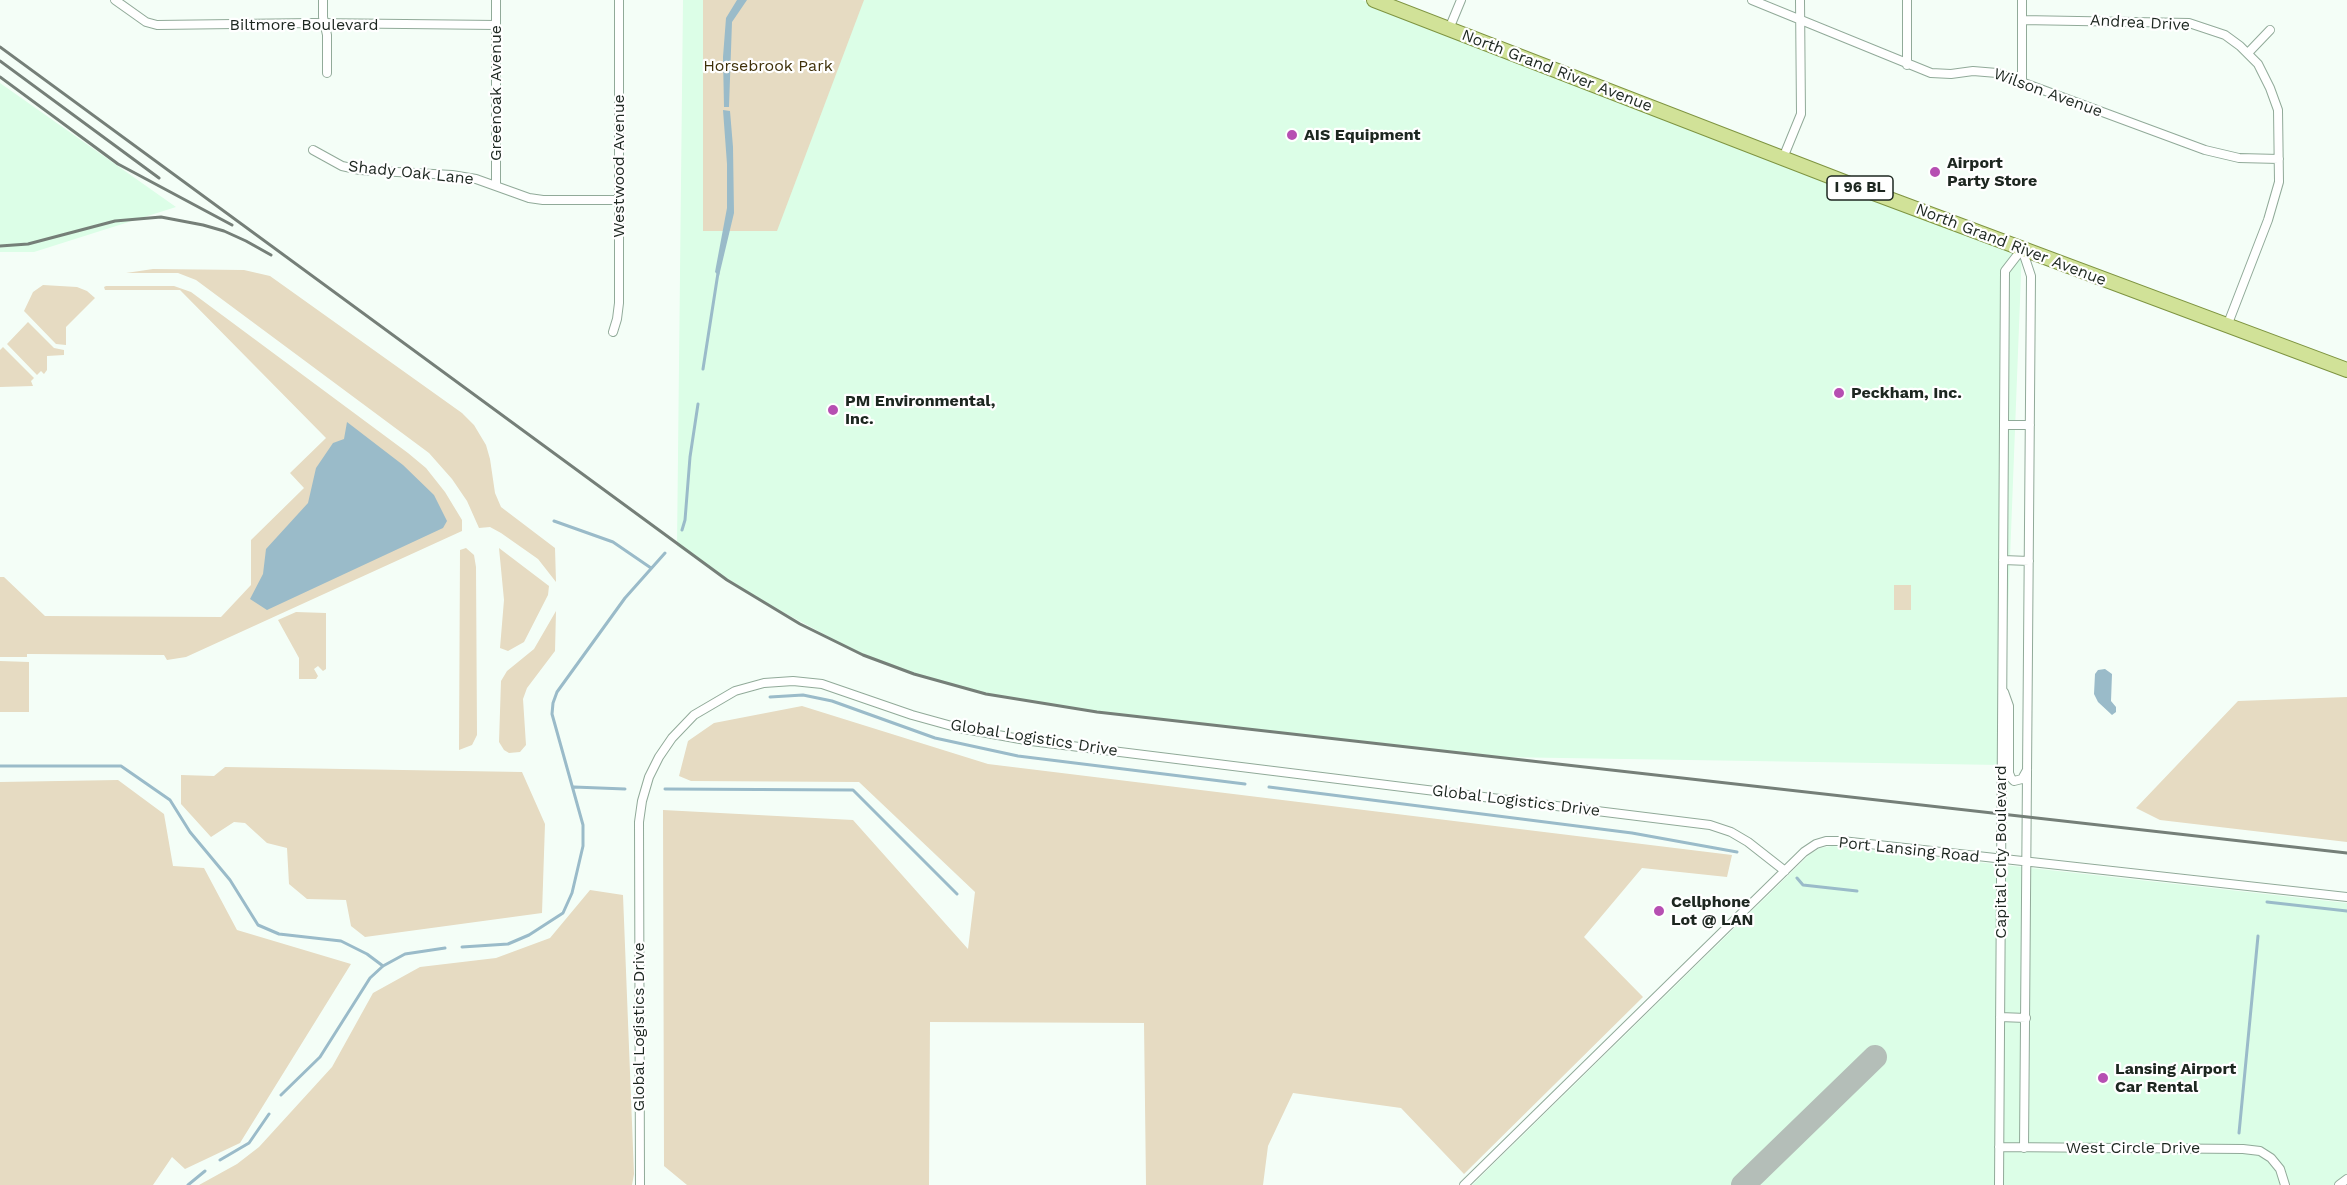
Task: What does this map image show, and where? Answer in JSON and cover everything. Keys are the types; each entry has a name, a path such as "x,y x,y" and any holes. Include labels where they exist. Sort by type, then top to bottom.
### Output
{"main road":[{"name":"North Grand River Avenue","path":"1374,0 2022,249 2347,370"}],"street":[{"path":"323,0 327,73"},
{"name":"Greenoak Avenue","path":"496,0 496,185"},
{"name":"Westwood Avenue","path":"613,332 619,303 619,0"},
{"path":"1449,29 1461,0"},
{"name":"Wilson Avenue","path":"1752,0 1907,65 1939,74 1985,71 2022,81 2205,150 2239,158 2280,159"},
{"path":"1783,158 1801,114 1800,0"},
{"path":"1907,0 1907,65"},
{"path":"2022,0 2022,81"},
{"name":"Biltmore Boulevard","path":"117,1 146,22 157,25 496,25"},
{"name":"Andrea Drive","path":"2022,20 2189,23 2225,35 2258,64 2278,110 2279,182 2275,199 2228,326"},
{"path":"2248,53 2270,30"},
{"name":"Shady Oak Lane","path":"313,150 342,166 360,170 452,176 496,185 515,194 543,200 618,200"},
{"name":"Capital City Boulevard","path":"1999,1147 2005,271 2022,249"},
{"name":"Capital City Boulevard","path":"2022,249 2031,276 2024,1148"},
{"path":"2004,425 2030,425"},
{"path":"2003,560 2029,561"},
{"name":"Global Logistics Drive","path":"640,1185 639,822 642,801 659,757 672,738 694,715 735,691 764,683 793,681 822,684 912,715 959,728 1031,741 1710,825 1731,832 1748,842 1785,871"},
{"name":"Capital City Boulevard","path":"2001,686 2009,706 2011,778 2022,779 2028,769"},
{"name":"Port Lansing Road","path":"1464,1185 1804,852 1816,844 1826,841 1842,841 2347,897"},
{"path":"2000,1017 2026,1018"},
{"path":"1999,1147 1999,1185"},
{"name":"West Circle Drive","path":"1999,1147 2260,1151 2271,1158 2280,1169 2285,1185"},
{"path":"2339,1185 2347,1179"}],"shaded area":[{"path":"683,0 1362,0 2022,249 2002,765 1500,757 1097,712 986,694 914,674 863,655 762,601 677,546"},
{"path":"0,83 176,207 34,252 0,252"},
{"path":"1832,846 2347,903 2347,1185 1472,1185 1810,854 1820,848"}],"green space":[{"name":"Horsebrook Park","path":"703,0 864,0 777,231 703,231"},
{"path":"153,269 244,270 270,276 462,413 474,425 486,445 495,493 501,507 555,548 556,582 538,559 501,533 490,527 479,528 467,501 452,479 429,453 196,280 178,273 126,273"},
{"path":"43,285 77,287 87,291 95,298 66,327 66,345 56,344 24,311 33,292"},
{"path":"106,286 174,286 191,292 426,468 445,492 462,520 462,531 186,657 167,660 164,655 27,654 27,657 0,657 0,577 4,577 45,616 221,617 251,585 251,540 304,488 290,473 326,438 180,290 105,290"},
{"path":"28,322 54,348 64,350 64,355 47,356 47,370 44,374 41,371 37,375 7,344"},
{"path":"3,347 34,378 31,381 33,386 0,387 0,350"},
{"path":"466,548 474,555 476,567 477,735 472,745 459,750 460,550"},
{"path":"499,548 549,586 548,595 524,642 508,651 500,648 504,600"},
{"path":"1894,585 1911,585 1911,610 1894,610"},
{"path":"556,611 555,651 527,688 523,699 526,745 520,752 509,753 499,742 501,681 507,671 534,649"},
{"path":"296,612 326,613 326,669 323,671 318,666 314,669 318,676 316,679 299,679 299,658 278,620"},
{"path":"0,661 29,662 29,712 0,712"},
{"path":"2347,697 2347,842 2160,820 2136,808 2238,701"},
{"path":"802,706 988,764 1732,855 1727,877 1642,868 1584,937 1643,997 1464,1174 1401,1108 1293,1093 1268,1146 1263,1185 1146,1185 1144,1023 930,1022 929,1185 687,1185 664,1166 663,810 853,820 968,949 975,892 859,782 691,781 679,776 688,741 714,723"},
{"path":"225,767 522,772 545,824 542,913 365,937 351,926 346,900 307,899 289,884 287,848 267,843 245,823 234,822 211,837 181,804 181,775 214,776"},
{"path":"118,780 164,814 173,866 204,868 237,930 351,964 240,1143 185,1169 172,1157 153,1185 0,1185 0,782"},
{"path":"590,890 623,895 634,1174 632,1185 199,1185 237,1164 259,1147 332,1067 373,993 420,967 496,958 550,938"}],"water":[{"path":"737,0 747,0 732,22 729,107 724,107 723,57 726,18"},
{"path":"723,110 730,111 734,213 719,276 715,272 727,208"},
{"path":"347,422 403,465 434,495 447,521 443,528 267,610 250,599 263,574 266,549 308,503 316,468 333,443 344,439"},
{"path":"2105,669 2112,674 2111,701 2116,707 2116,712 2112,715 2098,702 2094,694 2095,674 2098,670"}],"waterway":[{"path":"703,369 718,273"},
{"path":"682,530 698,404"},
{"path":"554,521 613,542 651,568"},
{"path":"462,947 508,944 529,935 563,913 572,893 583,846 583,825 552,714 553,703 557,692 625,598 665,553"},
{"path":"770,697 803,695 832,701 935,738 1018,756 1245,784"},
{"path":"0,766 121,766 170,800 190,832 230,880 258,925 279,934 341,941 367,954 383,966"},
{"path":"574,787 625,789"},
{"path":"1269,787 1632,833 1737,852"},
{"path":"665,789 853,790 957,894"},
{"path":"1797,878 1803,885 1857,891"},
{"path":"2267,902 2347,911"},
{"path":"2239,1133 2258,936"},
{"path":"281,1095 320,1057 370,978 383,966 405,954 445,948"},
{"path":"220,1160 249,1143 269,1114"},
{"path":"188,1185 205,1171"}],"taxiway":[{"path":"1743,1185 1875,1057"}],"railway":[{"path":"0,47 727,580 800,624 863,655 914,674 986,694 1097,712 2347,853"},
{"path":"0,61 159,178"},
{"path":"0,77 118,164 232,225"},
{"path":"0,246 28,244 115,221 161,217 224,231 271,255"}],"place":[{"name":"AIS Equipment","path":"1292,135"},
{"name":"Airport Party Store","path":"1935,172"},
{"name":"Peckham, Inc.","path":"1839,393"},
{"name":"PM Environmental, Inc.","path":"833,410"},
{"name":"Cellphone Lot @ LAN","path":"1659,911"},
{"name":"Lansing Airport Car Rental","path":"2103,1078"}]}
